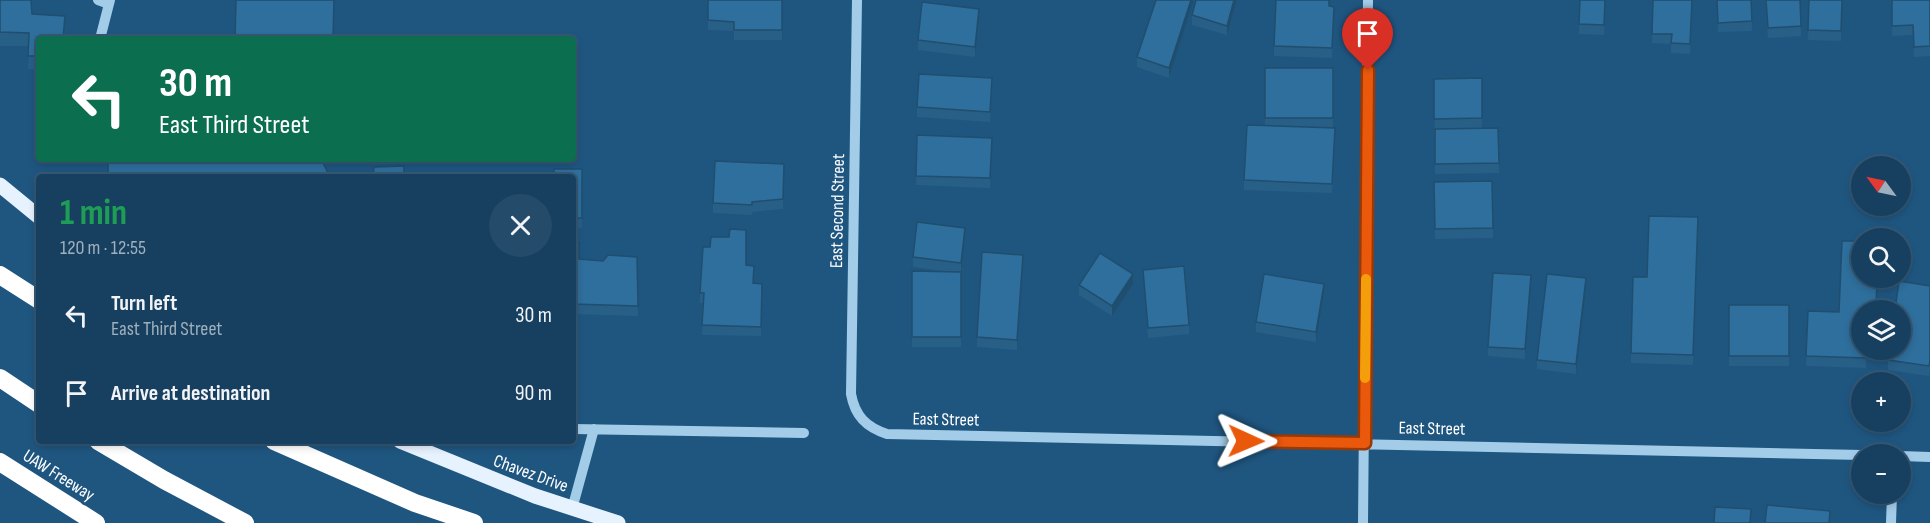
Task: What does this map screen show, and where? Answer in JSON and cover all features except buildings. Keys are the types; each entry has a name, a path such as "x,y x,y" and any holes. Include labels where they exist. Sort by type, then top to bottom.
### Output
{"highway":[{"path":"0,275 36,298"},
{"path":"0,378 36,402"},
{"path":"103,444 245,523"},
{"path":"281,444 415,503 474,523"},
{"name":"UAW Freeway","path":"0,462 96,523"}],"main road":[{"path":"0,185 36,215"},
{"name":"Chavez Drive","path":"407,444 465,469 572,509 618,523"}],"street":[{"path":"98,0 110,2 101,36"},
{"name":"East Second Street","path":"857,0 851,394 854,408 861,420"},
{"path":"1363,523 1368,0"},
{"name":"East Street","path":"861,420 873,429 887,434 1851,455"},
{"path":"576,429 804,433"},
{"path":"572,509 594,429"},
{"path":"1911,456 1930,457"},
{"path":"1891,523 1892,504"}],"slow traffic":[{"path":"1365,378 1366,279"}],"route":[{"path":"1246,441 1365,443 1368,70"}]}
